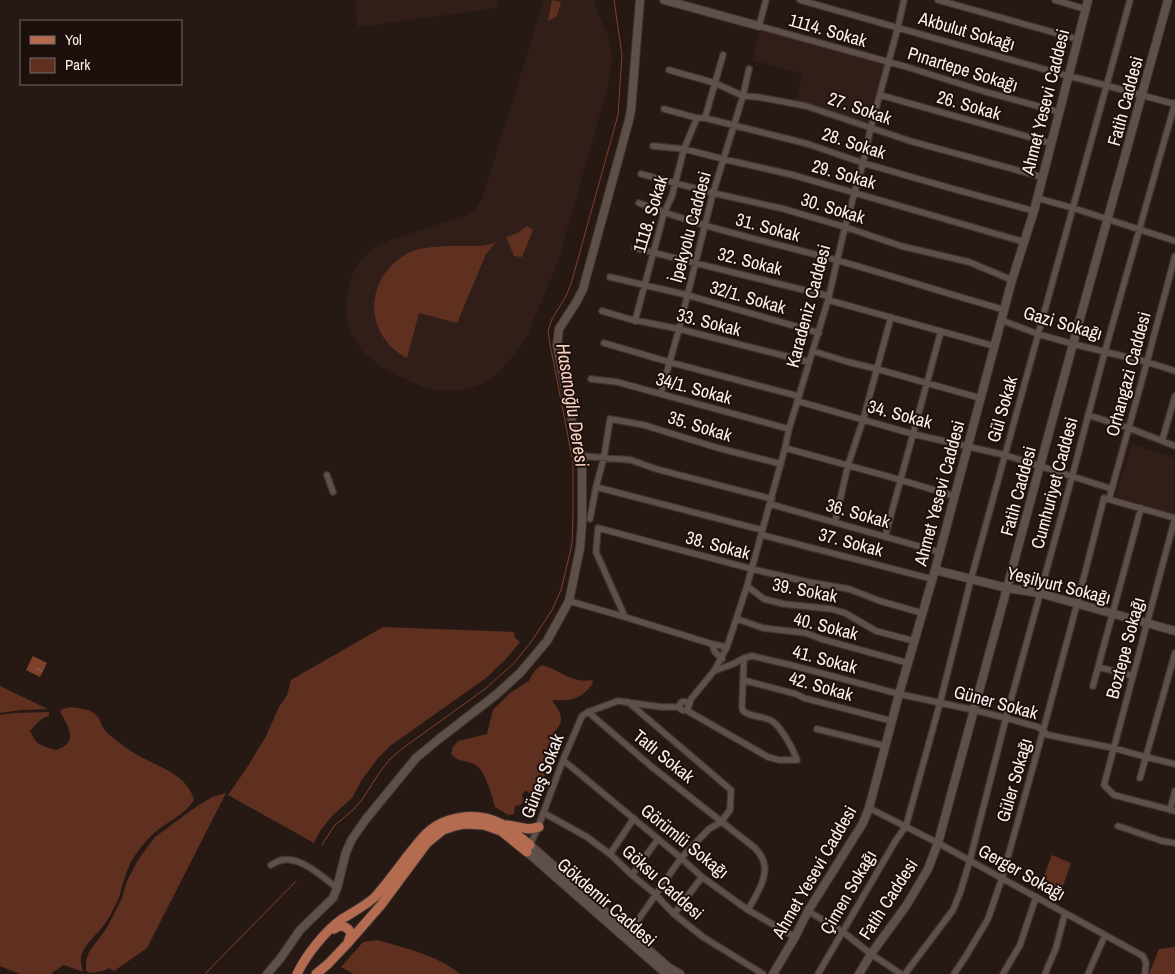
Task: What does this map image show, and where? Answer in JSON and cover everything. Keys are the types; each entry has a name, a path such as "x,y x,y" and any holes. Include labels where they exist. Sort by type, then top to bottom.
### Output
{"main road":[{"path":"267,974 300,930 334,898 346,852 352,839 366,819 416,758 497,694 520,673 547,642 569,601 580,548 582,456 564,384 557,345 558,336 562,324 583,289 629,120 640,0"},
{"path":"664,0 759,26"},
{"name":"Ahmet Yesevi Caddesi","path":"773,974 808,911 863,823 869,808 898,694 935,570 1012,280 1034,211 1088,0"},
{"name":"Fatih Caddesi","path":"859,974 871,954 906,906 928,869 938,843 1168,0"},
{"name":"Yeşilyurt Sokağı","path":"935,570 1007,588 1039,593 1175,631"},
{"path":"297,974 307,956 321,940 342,920 375,898 424,836 435,826 467,817 483,818 529,830 539,827"},
{"path":"316,974 328,964 382,905 427,843 443,830 464,824 484,825 501,831 528,848"},
{"path":"501,824 512,830 528,848 627,935 680,974"},
{"path":"321,940 338,926 344,926 351,934 347,944"},
{"name":"Gökdemir Caddesi","path":"627,935 663,971 669,974"}],"street":[{"path":"759,26 766,0"},
{"name":"Akbulut Sokağı","path":"800,0 1068,76 1106,84 1175,104"},
{"name":"Karadeniz Caddesi","path":"691,699 722,658 737,619 752,570 781,464 788,429 819,332 904,0"},
{"path":"938,0 1077,39"},
{"path":"1055,0 1085,9"},
{"name":"Gül Sokak","path":"906,826 940,703 971,579 1130,0"},
{"name":"1114. Sokak","path":"759,26 888,62"},
{"path":"706,118 723,55"},
{"name":"Pınartepe Sokağı","path":"888,62 1059,112"},
{"name":"İpekyolu Caddesi","path":"661,393 704,225 743,96 749,68"},
{"name":"27. Sokak","path":"669,70 715,84 743,96 806,106 910,141 1042,177"},
{"name":"26. Sokak","path":"880,95 1050,144"},
{"name":"Cumhuriyet Caddesi","path":"905,974 953,910 970,860 1039,593 1175,104"},
{"name":"28. Sokak","path":"664,110 696,118 706,118 808,144 863,163 1034,211"},
{"name":"1118. Sokak","path":"635,321 664,213 672,196 684,149 696,118"},
{"name":"29. Sokak","path":"653,146 684,149 793,175 1024,242"},
{"name":"30. Sokak","path":"641,174 784,209 901,246 968,262 1012,280"},
{"path":"1037,198 1175,241"},
{"name":"31. Sokak","path":"639,203 704,225 836,260 1004,310"},
{"name":"32. Sokak","path":"635,248 828,298 994,346"},
{"name":"Orhangazi Caddesi","path":"1043,731 1106,499 1112,489 1129,428 1175,256"},
{"name":"32/1. Sokak","path":"610,277 687,295 819,332"},
{"name":"33. Sokak","path":"602,310 635,321 809,362"},
{"path":"835,522 848,465 863,420 891,317"},
{"name":"Gazi Sokağı","path":"1001,320 1038,334 1175,371"},
{"path":"885,537 941,331"},
{"name":"34. Sokak","path":"604,343 913,434 1040,465 1112,489"},
{"path":"812,351 980,398"},
{"name":"34/1. Sokak","path":"591,379 617,382 661,393 788,429"},
{"path":"1162,441 1175,396"},
{"path":"1088,415 1129,428 1175,446"},
{"name":"35. Sokak","path":"604,457 610,419 644,425 718,448 781,464"},
{"path":"785,448 954,496"},
{"name":"36. Sokak","path":"582,456 631,460 939,552"},
{"path":"590,519 604,457"},
{"path":"327,475 333,492"},
{"name":"37. Sokak","path":"596,487 932,579"},
{"path":"1106,499 1175,518"},
{"path":"1093,686 1141,508"},
{"name":"Boztepe Sokağı","path":"1172,811 1114,795 1104,785 1175,518"},
{"name":"38. Sokak","path":"624,617 596,552 598,528 752,570 849,589 880,601 922,613"},
{"name":"39. Sokak","path":"747,586 764,599 784,604 838,611 876,631 914,641"},
{"path":"569,601 712,644 727,646"},
{"name":"40. Sokak","path":"737,619 763,628 806,633 821,639 908,663"},
{"path":"712,644 715,652 722,658"},
{"path":"1140,778 1175,653"},
{"name":"41. Sokak","path":"744,658 752,656 791,665 898,694"},
{"path":"714,671 744,658"},
{"path":"681,705 682,711 687,709 768,757 779,760 797,760 778,725 770,720 750,715 743,711 744,658"},
{"path":"1098,668 1133,676"},
{"name":"42. Sokak","path":"743,680 892,722"},
{"name":"Güner Sokak","path":"898,694 1006,718 1038,727 1048,735 1113,748 1175,764"},
{"path":"687,709 691,699"},
{"path":"588,712 618,701 661,707 681,705 691,699"},
{"path":"627,935 681,858 709,829 721,822 730,810 731,790 628,702"},
{"name":"Güneş Sokak","path":"528,848 539,827 563,760 582,716 588,712"},
{"name":"Tatlı Sokak","path":"588,712 652,767 755,848 763,859 765,872 761,885 748,910"},
{"path":"817,729 885,746"},
{"name":"Güler Sokağı","path":"954,974 988,918 1002,878 1043,731"},
{"name":"Görümlü Sokağı","path":"563,760 658,838 702,877 748,910 795,936"},
{"path":"1172,811 1175,791"},
{"name":"Gerger Sokağı","path":"869,808 970,860 1142,956 1146,964 1145,974"},
{"name":"Göksu Caddesi","path":"544,813 587,837 610,854 655,894 674,914 703,937 763,974"},
{"path":"610,854 634,818"},
{"name":"Çimen Sokağı","path":"818,974 906,826"},
{"path":"1118,826 1162,841 1175,843"},
{"path":"632,875 658,838"},
{"path":"271,865 281,860 292,859 303,864 338,888"},
{"path":"674,914 702,877"},
{"path":"1003,974 1020,945 1036,897"},
{"path":"808,911 842,932 901,974"},
{"path":"1045,974 1056,948 1065,913"},
{"path":"1088,974 1105,935"}],"shaded area":[{"path":"355,0 498,0 497,8 358,27"},
{"path":"544,0 594,0 608,36 612,56 609,83 559,258 526,339 503,368 491,379 475,387 442,391 428,389 383,368 363,352 351,334 346,319 346,303 351,278 356,267 370,250 390,240 466,215 475,210 482,199"},
{"path":"761,27 886,62 870,123 795,102 803,74 752,60"},
{"path":"1132,444 1175,458 1175,514 1115,497"}],"green space":[{"path":"552,0 561,2 557,16 548,21"},
{"path":"527,226 533,230 522,257 514,256 506,237 518,233"},
{"path":"496,242 486,254 457,323 419,313 407,358 392,347 381,334 376,319 374,303 378,287 385,273 397,261 413,251 444,246 480,246"},
{"path":"383,627 514,632 515,638 520,642 486,678 390,746 378,758 361,781 352,798 332,816 320,831 314,843 228,795 265,738 279,707 287,695 291,680"},
{"path":"542,665 578,680 592,680 593,683 580,696 570,700 552,700 560,713 561,721 553,735 550,759 545,776 532,796 526,790 522,795 524,801 520,805 515,806 514,814 508,815 495,807 488,783 482,771 474,764 456,758 451,754 453,747 458,741 487,734 493,710 510,693 530,680 534,672"},
{"path":"0,686 48,709 0,713"},
{"path":"71,707 91,711 99,718 104,729 115,740 137,755 176,775 190,790 194,800 184,812 155,832 135,855 114,909 83,951 81,960 83,972 64,965 52,974 20,974 0,966 0,715 49,712 49,716 41,720 30,731 39,744 56,750 68,743 70,738 69,729 60,712 62,709"},
{"path":"226,793 147,948 114,971 109,968 90,973 86,971 86,961 89,952 106,929 138,860 155,837 212,797"},
{"path":"1052,855 1071,863 1059,897 1039,889"},
{"path":"378,940 432,957 460,974 354,974 341,967 363,942"},
{"path":"1175,947 1175,974 1149,974 1159,949"}],"water":[{"path":"33,656 47,663 40,677 26,670"}],"waterway":[{"name":"Hasanoğlu Deresi","path":"322,845 334,826 361,801 390,759 485,689 514,663 531,642 552,610 561,590 572,544 573,462 548,331 552,319 571,284 618,115 622,55 614,0"},
{"name":"Hasanoğlu Deresi","path":"205,974 296,881"}]}
